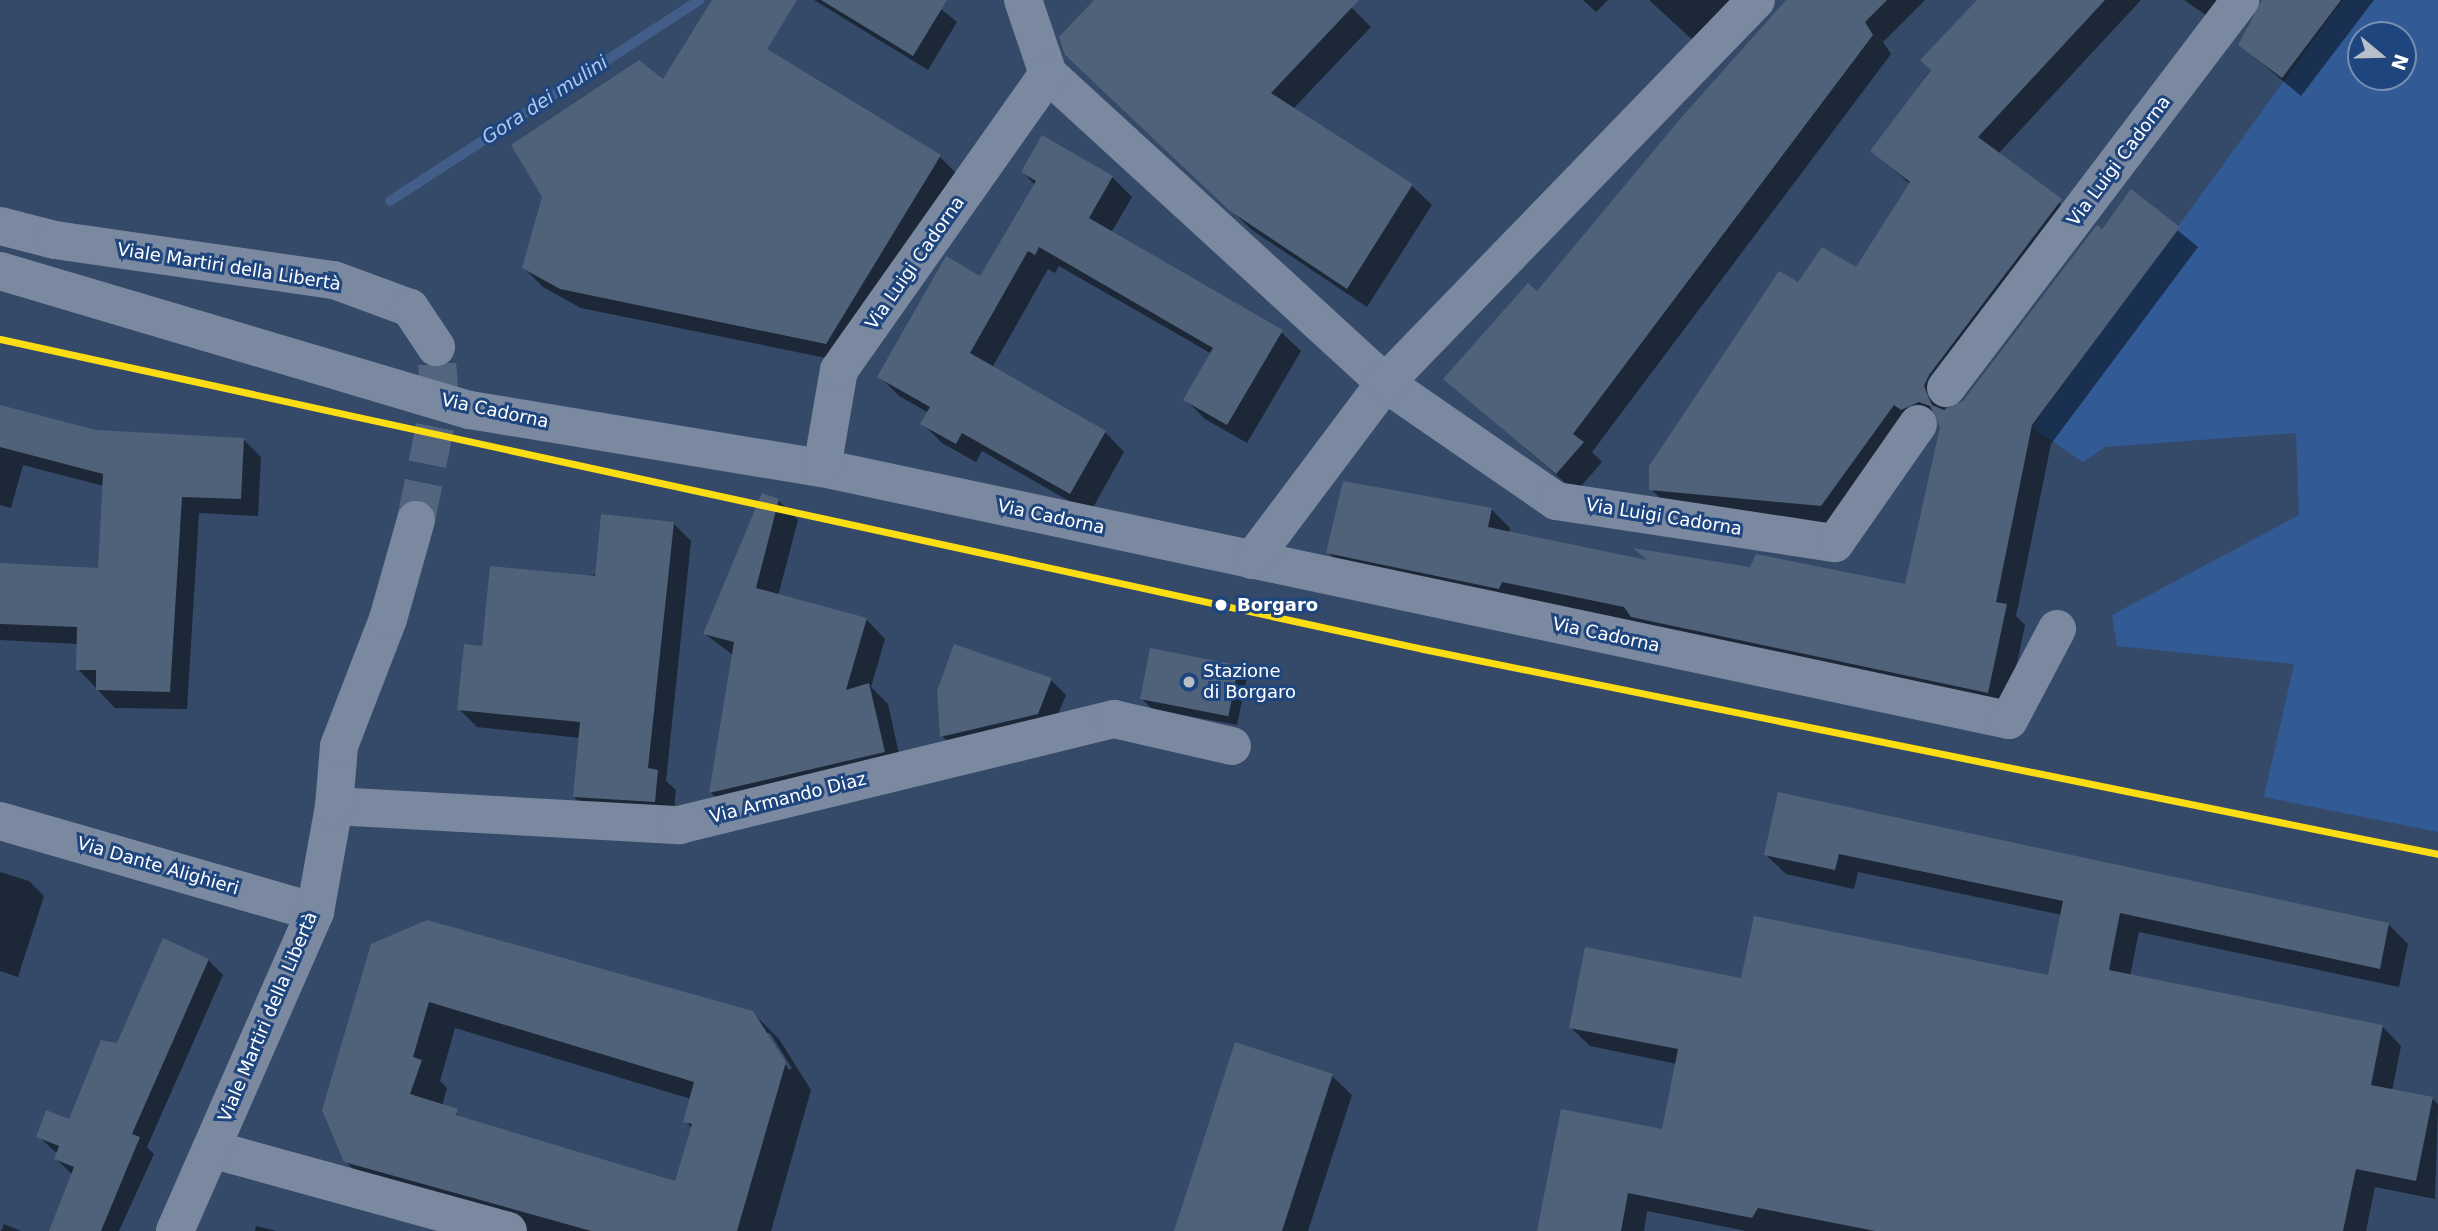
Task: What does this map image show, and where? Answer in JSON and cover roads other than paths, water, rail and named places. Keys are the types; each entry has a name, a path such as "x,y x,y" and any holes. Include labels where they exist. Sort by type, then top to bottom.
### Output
{"street":[{"name":"Via Luigi Cadorna","path":"1023,0 1048,74 1385,383 1556,500 1835,543 1918,424"},
{"path":"1252,559 1385,383 1756,0"},
{"name":"Via Luigi Cadorna","path":"1946,388 2241,0"},
{"name":"Via Luigi Cadorna","path":"822,468 839,370 1048,74"},
{"name":"Viale Martiri della Libertà","path":"0,226 55,240 334,280 410,308 436,347"},
{"name":"Via Cadorna","path":"0,271 470,410 822,468 2008,720 2057,629"},
{"name":"Viale Martiri della Libertà","path":"175,1231 315,912 334,806 339,746 388,619 416,520"},
{"name":"Via Armando Diaz","path":"334,806 678,825 1114,719 1232,746"},
{"name":"Via Dante Alighieri","path":"0,821 315,912"},
{"path":"211,1149 508,1231"}],"waterway":[{"name":"Gora dei mulini","path":"390,201 700,0"}],"tunnel":[{"path":"416,520 440,402 436,347"}],"place":[{"name":"Borgaro","path":"1221,605"},
{"name":"Stazione di Borgaro","path":"1189,682"}]}
